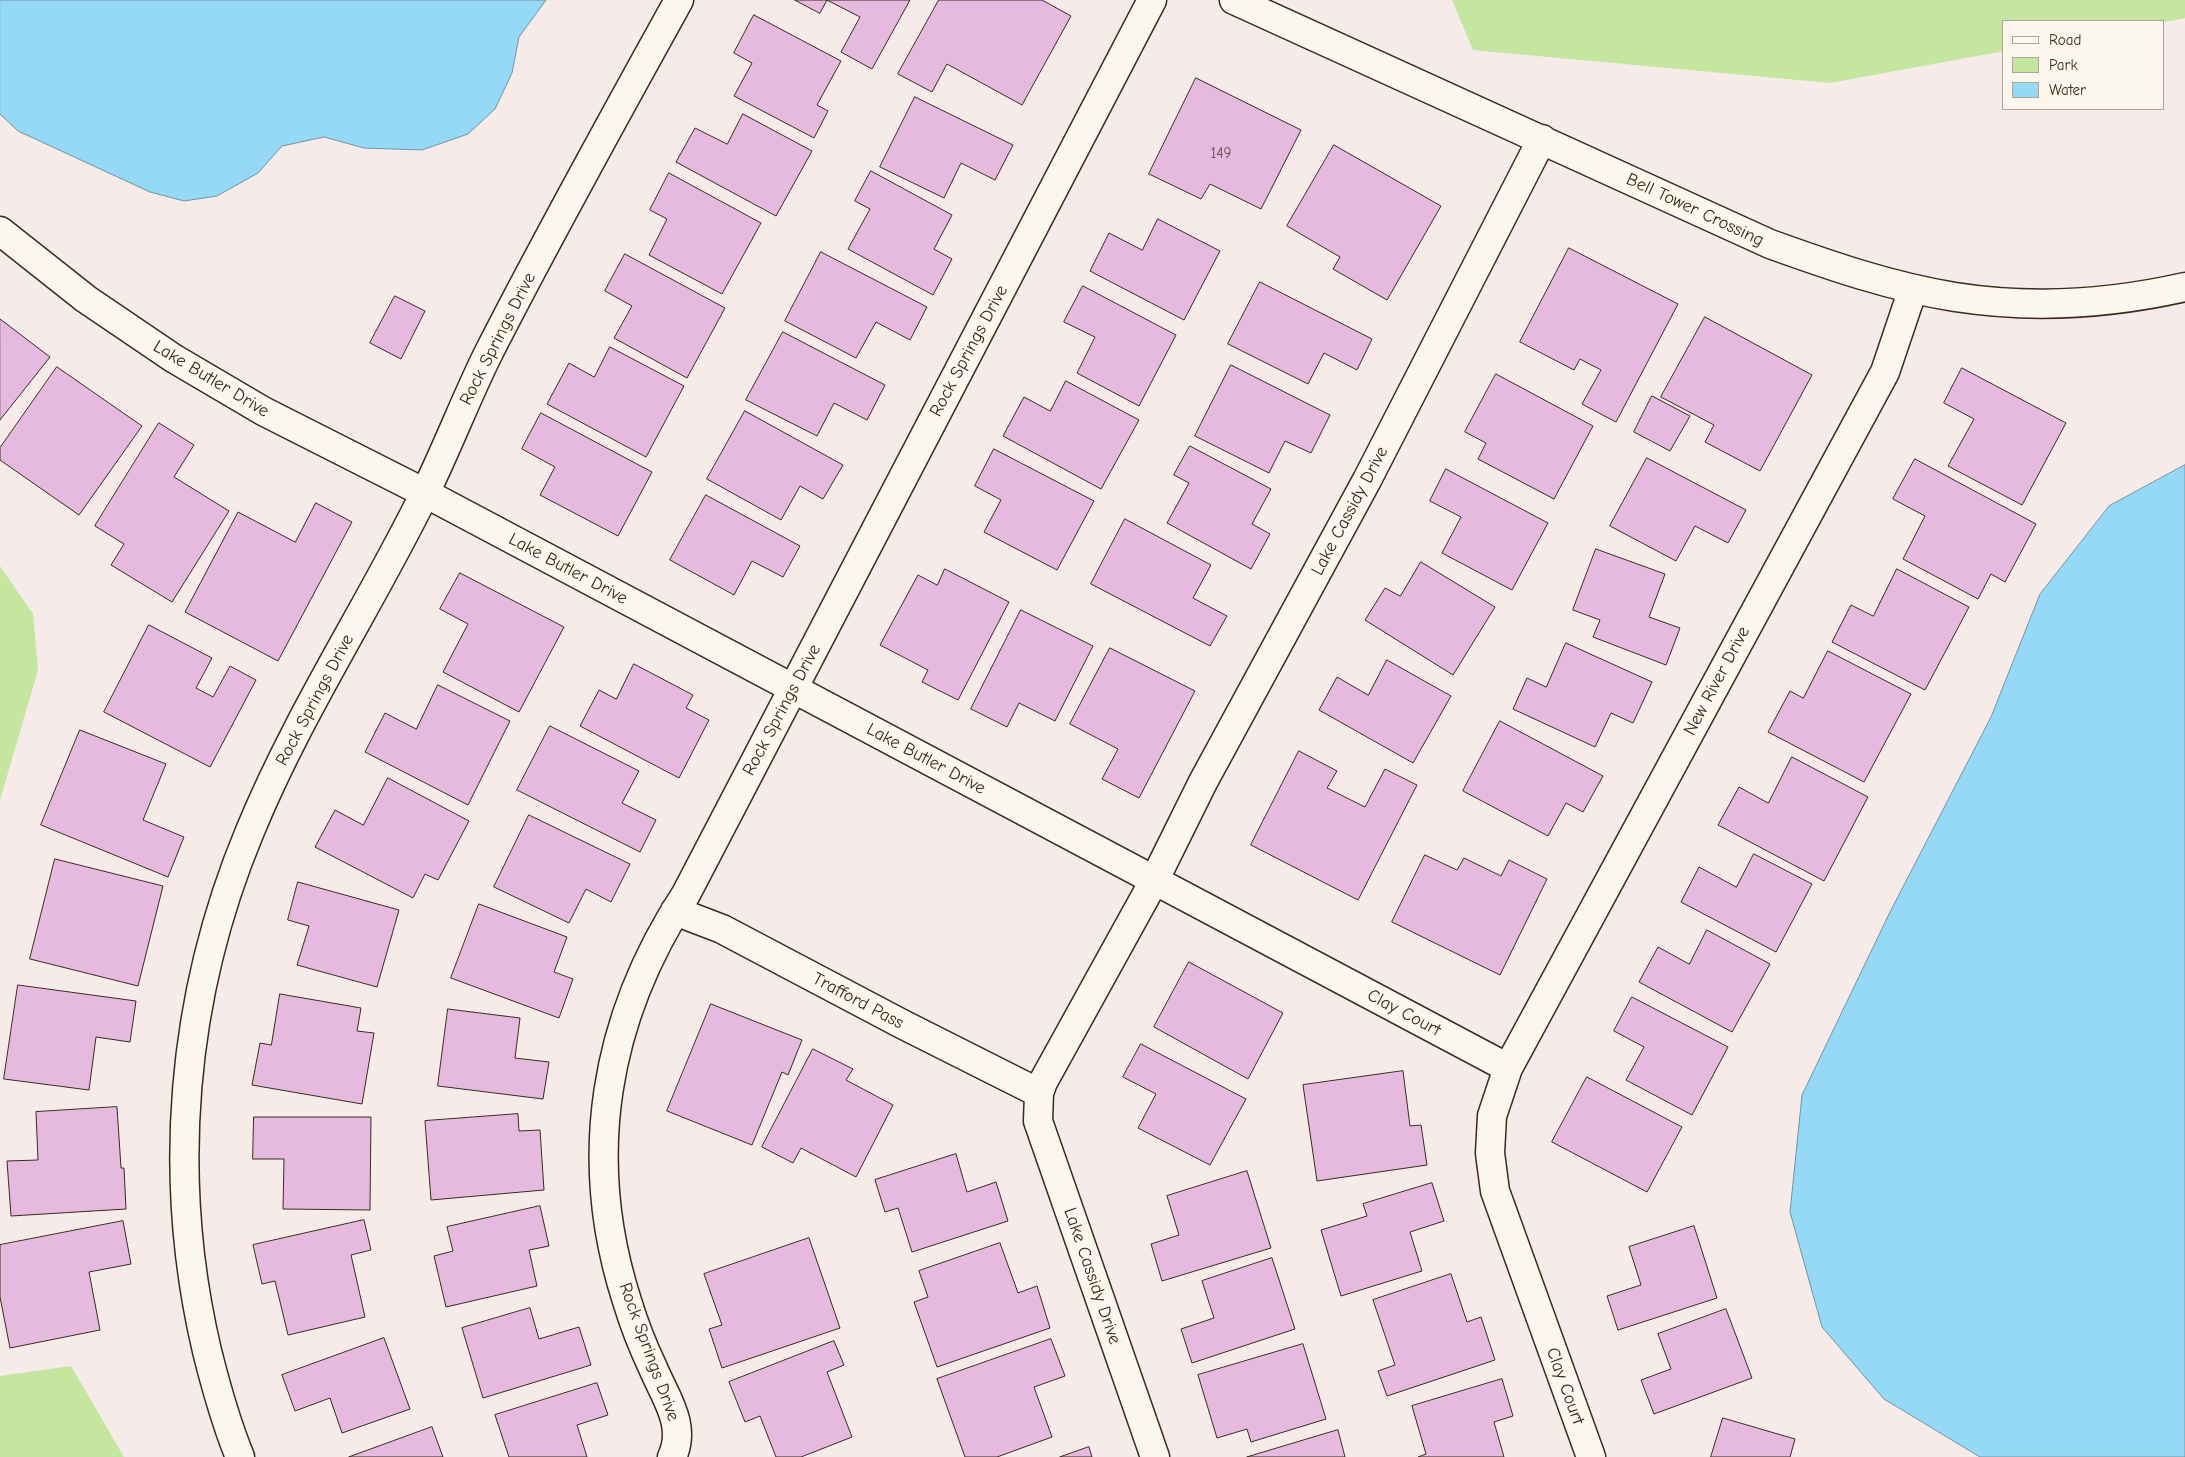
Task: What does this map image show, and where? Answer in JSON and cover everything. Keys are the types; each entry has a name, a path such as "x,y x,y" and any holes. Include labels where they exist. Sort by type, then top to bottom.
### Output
{"street":[{"name":"Rock Springs Drive","path":"240,1457 214,1380 197,1308 186,1234 183,1161 187,1081 200,996 221,912 250,831 286,753 425,493 486,359 597,148 679,0"},
{"name":"Rock Springs Drive","path":"672,1457 677,1430 672,1406 653,1369 627,1301 610,1230 603,1179 603,1146 609,1079 626,1013 648,959 674,911 686,894 1152,0"},
{"name":"Bell Tower Crossing","path":"1234,0 1770,244 1848,272 1913,288 2004,303 2102,302 2185,287"},
{"name":"Lake Cassidy Drive","path":"1154,880 1203,782 1367,480 1542,139"},
{"name":"Lake Butler Drive","path":"0,231 86,299 172,358 263,411 425,493 1154,880"},
{"name":"New River Drive","path":"1508,1068 1885,372 1913,288"},
{"name":"Clay Court","path":"1154,880 1508,1068 1492,1116 1490,1153 1495,1191 1591,1457"},
{"path":"1040,1093 1043,1082 1154,880"},
{"name":"Trafford Pass","path":"674,911 722,929 902,1024 1040,1093"},
{"name":"Lake Cassidy Drive","path":"1040,1093 1038,1121 1155,1457"}],"green space":[{"path":"1452,0 2185,0 2185,18 2165,22 2165,20 2002,20 2002,51 1830,83 1473,50"},
{"path":"0,566 33,614 38,670 0,800"},
{"path":"71,1366 124,1457 0,1457 0,1376"}],"water":[{"path":"0,0 546,0 519,37 512,73 495,109 468,134 422,150 364,148 324,137 282,146 258,173 217,196 184,201 150,192 18,131 0,114"},
{"path":"2185,465 2185,1457 1980,1457 1884,1399 1822,1327 1790,1212 1802,1095 1890,912 1991,717 2040,594 2109,506"}],"building":[{"path":"795,0 827,0 820,13"},
{"path":"827,0 910,0 872,69 841,52 860,17"},
{"path":"939,0 1042,0 1071,16 1022,105 947,64 932,92 898,74"},
{"path":"754,15 841,61 817,105 828,111 814,138 734,96 752,63 734,53"},
{"path":"1196,78 1301,130 1261,209 1210,184 1201,199 1149,174"},
{"path":"915,97 1013,145 995,180 961,163 944,198 880,167"},
{"path":"743,114 812,151 776,216 676,162 695,128 727,144"},
{"path":"1334,145 1441,206 1387,300 1333,269 1340,257 1287,226"},
{"path":"871,171 952,215 934,249 952,259 933,295 848,249 870,209 855,201"},
{"path":"669,173 761,223 722,294 649,255 667,219 650,210"},
{"path":"1158,219 1220,251 1184,320 1090,271 1109,233 1142,250"},
{"path":"1569,248 1678,304 1616,422 1582,404 1601,370 1580,359 1574,370 1520,342"},
{"path":"821,252 927,307 910,340 876,322 856,358 785,321"},
{"path":"625,254 725,308 687,378 614,338 632,306 605,291"},
{"path":"1260,282 1372,339 1357,370 1324,353 1308,384 1228,344"},
{"path":"1083,286 1176,335 1139,406 1077,373 1095,337 1064,322"},
{"path":"395,296 425,311 401,359 370,343"},
{"path":"1705,317 1812,375 1760,471 1705,442 1714,425 1661,397"},
{"path":"0,319 50,357 0,420"},
{"path":"783,332 885,385 867,420 834,403 817,436 746,400"},
{"path":"610,347 684,386 646,457 547,404 569,363 594,377"},
{"path":"1231,365 1330,415 1311,453 1285,441 1269,473 1195,436"},
{"path":"57,367 142,426 79,515 0,460 0,448"},
{"path":"1962,368 2066,423 2022,505 1948,466 1974,419 1944,403"},
{"path":"1496,374 1593,426 1554,499 1478,459 1486,443 1465,432"},
{"path":"1066,381 1139,420 1101,489 1003,436 1024,397 1050,411"},
{"path":"1652,396 1690,416 1670,451 1634,432"},
{"path":"745,411 843,465 823,499 800,486 781,520 707,479"},
{"path":"541,413 652,472 618,536 540,495 555,467 522,449"},
{"path":"159,423 194,445 174,477 229,511 172,602 111,565 124,544 95,526"},
{"path":"1190,446 1271,489 1252,524 1270,534 1251,569 1167,523 1189,483 1174,475"},
{"path":"994,449 1094,501 1057,570 984,532 1001,500 975,486"},
{"path":"1647,458 1746,510 1728,543 1695,526 1676,561 1610,526"},
{"path":"1915,459 2036,524 2005,582 1991,574 1978,599 1903,559 1925,516 1893,499"},
{"path":"1446,469 1548,523 1512,590 1442,553 1461,517 1430,501"},
{"path":"706,495 800,546 783,577 752,561 734,595 670,560"},
{"path":"316,503 352,522 278,661 185,612 238,512 295,542"},
{"path":"1125,519 1211,565 1193,598 1227,616 1210,646 1091,584"},
{"path":"1596,549 1665,574 1649,617 1680,628 1666,665 1593,637 1600,620 1573,610"},
{"path":"1421,562 1495,607 1453,675 1365,620 1385,588 1400,596"},
{"path":"945,569 1009,602 958,700 922,682 928,670 880,645 918,575 937,585"},
{"path":"1897,569 1969,607 1925,690 1832,642 1851,605 1873,616"},
{"path":"460,573 564,627 519,712 443,672 468,624 440,609"},
{"path":"1021,610 1093,646 1055,721 1019,703 1007,727 971,709"},
{"path":"149,625 212,658 196,688 213,697 230,666 256,680 210,767 104,712"},
{"path":"1566,643 1652,682 1633,723 1611,713 1595,747 1513,709 1527,678 1546,687"},
{"path":"1110,648 1195,691 1139,798 1102,779 1118,749 1070,724"},
{"path":"1828,651 1911,694 1864,782 1768,732 1790,691 1803,698"},
{"path":"1387,660 1451,696 1413,763 1319,710 1337,677 1368,695"},
{"path":"634,664 693,695 686,708 709,720 679,778 580,726 599,690 616,699"},
{"path":"438,685 510,721 468,805 365,752 385,713 416,729"},
{"path":"1500,721 1603,776 1583,812 1566,803 1548,836 1463,791"},
{"path":"550,726 639,771 622,803 656,820 640,852 517,790"},
{"path":"80,730 166,764 143,820 184,837 168,877 41,825"},
{"path":"1299,751 1337,771 1327,788 1365,807 1385,769 1417,785 1358,900 1251,845"},
{"path":"1792,757 1868,797 1824,881 1718,825 1739,787 1768,803"},
{"path":"388,778 469,821 438,880 425,874 413,898 315,847 335,810 363,825"},
{"path":"529,815 630,864 611,902 586,889 569,923 494,887"},
{"path":"1754,854 1812,884 1776,952 1681,902 1699,867 1736,887"},
{"path":"1425,855 1457,870 1464,858 1501,876 1509,860 1547,879 1500,975 1392,922"},
{"path":"55,859 163,886 138,986 30,959"},
{"path":"298,882 399,910 377,987 297,965 309,926 288,920"},
{"path":"479,904 567,937 554,972 573,979 559,1018 451,978"},
{"path":"1707,930 1770,964 1732,1032 1639,982 1658,947 1689,964"},
{"path":"1189,962 1283,1013 1248,1079 1154,1027"},
{"path":"18,985 136,1001 130,1042 96,1037 89,1090 4,1079"},
{"path":"280,994 361,1008 357,1031 374,1033 362,1104 252,1085 260,1043 271,1045"},
{"path":"1632,997 1728,1047 1692,1115 1626,1080 1644,1047 1614,1031"},
{"path":"711,1004 802,1040 788,1075 782,1072 752,1145 667,1111"},
{"path":"448,1009 520,1018 515,1058 549,1062 543,1099 438,1086"},
{"path":"1141,1044 1246,1099 1210,1165 1138,1128 1156,1094 1123,1077"},
{"path":"813,1049 853,1069 846,1080 893,1105 856,1177 801,1148 793,1163 762,1147"},
{"path":"1403,1071 1410,1126 1421,1125 1427,1165 1317,1181 1303,1085"},
{"path":"1587,1077 1682,1127 1647,1192 1552,1142"},
{"path":"117,1107 121,1168 124,1168 126,1209 11,1216 7,1161 38,1160 36,1112"},
{"path":"518,1114 519,1131 540,1130 544,1190 431,1200 425,1121"},
{"path":"254,1117 371,1117 370,1210 283,1209 284,1159 253,1159"},
{"path":"956,1154 967,1192 996,1182 1008,1221 912,1252 898,1208 885,1212 875,1180"},
{"path":"1247,1171 1271,1248 1162,1281 1151,1244 1179,1235 1167,1196"},
{"path":"1432,1183 1444,1221 1410,1232 1422,1271 1341,1296 1321,1230 1367,1216 1363,1204"},
{"path":"540,1206 549,1246 529,1250 537,1286 446,1307 434,1256 453,1251 447,1227"},
{"path":"364,1220 371,1250 351,1255 365,1317 288,1335 275,1281 262,1284 253,1245"},
{"path":"123,1221 131,1264 89,1272 100,1330 10,1348 0,1297 0,1245"},
{"path":"1694,1226 1717,1298 1618,1330 1607,1296 1641,1285 1629,1247"},
{"path":"809,1238 840,1328 722,1368 709,1329 722,1325 704,1274"},
{"path":"1000,1243 1018,1293 1037,1286 1050,1328 937,1367 914,1302 928,1297 919,1271"},
{"path":"1272,1258 1295,1329 1192,1363 1181,1329 1214,1318 1202,1281"},
{"path":"1451,1274 1467,1322 1481,1317 1495,1360 1387,1396 1378,1371 1395,1365 1373,1300"},
{"path":"530,1308 539,1339 579,1327 591,1365 483,1398 462,1328"},
{"path":"1726,1309 1752,1378 1654,1414 1641,1380 1671,1369 1658,1334"},
{"path":"384,1338 410,1409 342,1433 330,1398 295,1411 282,1375"},
{"path":"1051,1339 1065,1376 1034,1387 1052,1437 997,1457 965,1457 937,1379"},
{"path":"834,1341 844,1365 827,1372 852,1437 801,1457 776,1457 760,1416 745,1422 729,1382"},
{"path":"1303,1344 1326,1419 1251,1442 1247,1429 1217,1438 1198,1375"},
{"path":"1502,1379 1513,1416 1494,1422 1504,1457 1418,1457 1426,1454 1412,1406"},
{"path":"597,1383 608,1415 577,1425 587,1457 509,1457 495,1415"},
{"path":"1723,1418 1795,1439 1790,1457 1711,1457"},
{"path":"432,1427 443,1457 349,1457"},
{"path":"1338,1430 1345,1457 1247,1457"},
{"path":"1089,1447 1092,1457 1060,1457"}]}
